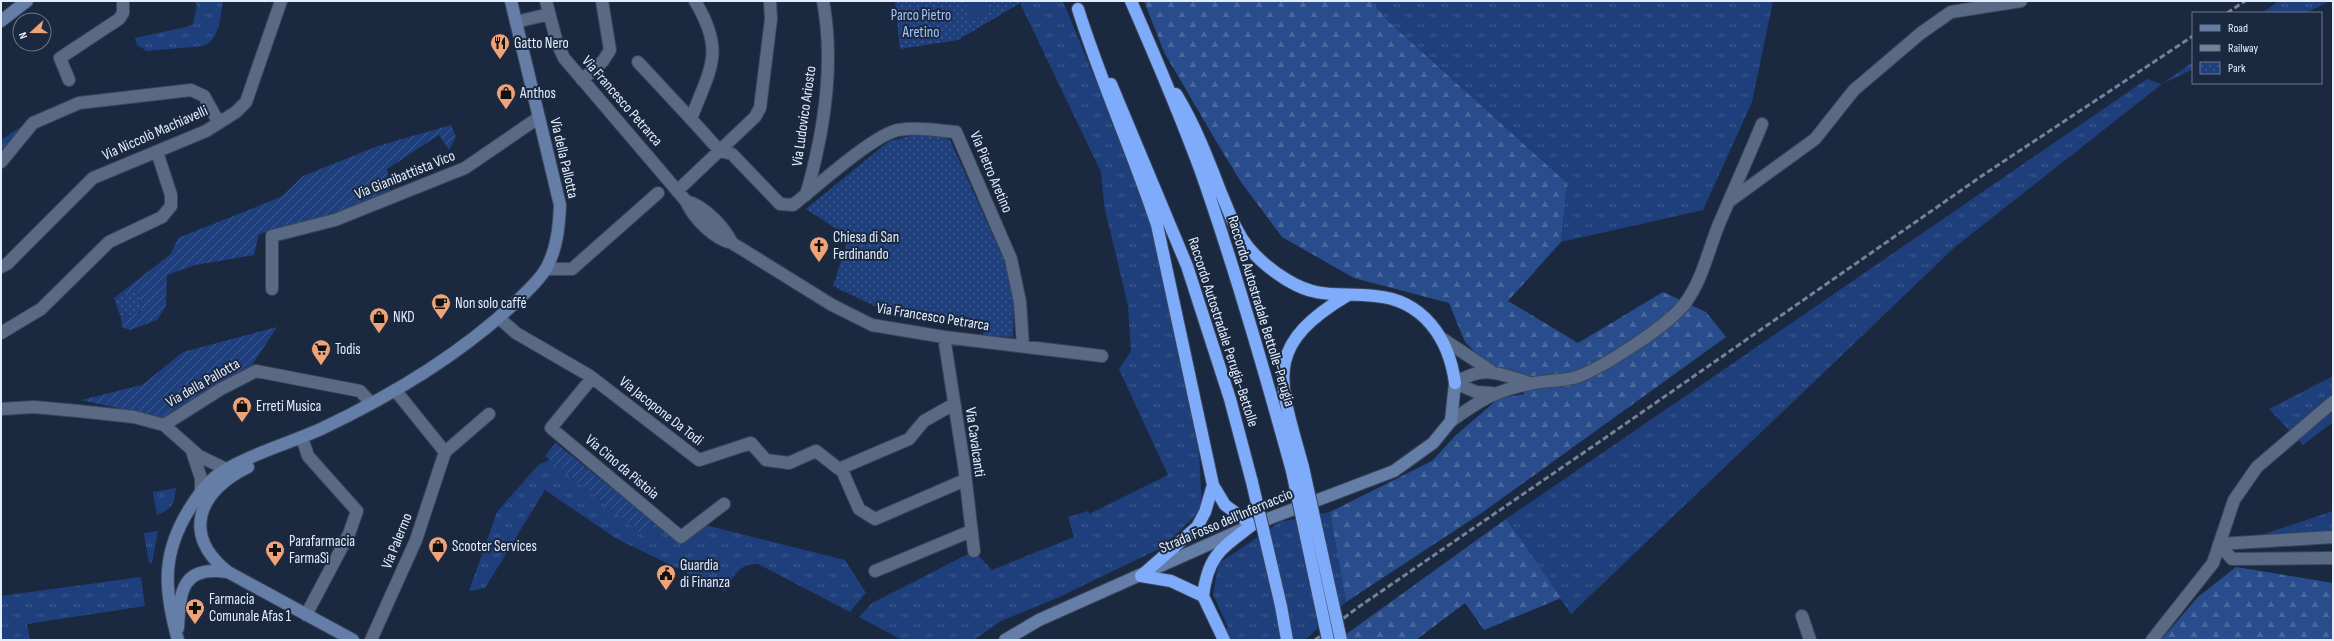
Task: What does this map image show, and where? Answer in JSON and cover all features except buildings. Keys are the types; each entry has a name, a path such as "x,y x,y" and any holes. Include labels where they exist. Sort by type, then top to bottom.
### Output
{"highway":[{"name":"Raccordo Autostradale Bettolle-Perugia","path":"1131,1 1161,70 1199,168 1298,469 1328,640"},
{"path":"1076,5 1094,60 1146,192 1157,225 1186,348 1213,485 1225,505 1252,525 1217,553 1211,562 1205,579 1203,596 1223,637"},
{"name":"Raccordo Autostradale Perugia-Bettolle","path":"1076,5 1134,133 1188,266 1230,398 1252,482 1281,606 1287,640"},
{"path":"1161,70 1190,116 1235,227 1247,246 1265,265 1310,292 1348,295 1374,295 1394,299 1412,308 1431,324 1443,339 1452,364 1455,383"},
{"path":"1341,640 1298,469 1282,374 1288,351 1299,332 1312,319 1348,295"},
{"path":"1141,576 1197,527 1205,512 1213,485"},
{"path":"1141,576 1171,581 1203,596"}],"main road":[{"path":"1,21 27,1"},
{"name":"Via della Pallotta","path":"178,640 169,610 166,575 170,549 182,520 200,491 226,469 270,448 302,438 395,390 432,367 499,318 532,286 546,269 554,253 558,231 560,205 511,1"},
{"path":"1450,421 1455,383"},
{"name":"Strada Fosso dell'Infernaccio","path":"1005,640 1039,620 1141,576 1252,525 1394,471 1433,443 1450,421"},
{"path":"290,443 272,456 238,472 219,485 208,498 199,516 205,545 216,563 228,572 353,640"},
{"path":"178,640 182,589 197,574 213,570 228,572"}],"street":[{"path":"69,80 60,58 119,19 123,12 123,1"},
{"name":"Via Niccolò Machiavelli","path":"1,267 7,264 93,178 206,131 246,102 281,1"},
{"name":"Via Francesco Petrarca","path":"546,1 560,51 582,80 686,201 697,204 727,234 732,244 747,254 832,305 872,325 944,337 1102,356"},
{"path":"582,80 602,61 610,50 602,1"},
{"path":"691,119 713,54 711,34 695,1"},
{"path":"677,191 750,124 760,108 771,19 770,1"},
{"name":"Via Ludovico Ariosto","path":"806,195 821,132 828,72 827,24 823,1"},
{"name":"Strada Fosso dell'Infernaccio","path":"1455,383 1476,392 1492,393 1530,383 1550,383 1576,377 1602,365 1672,317 1685,303 1700,280 1719,225 1731,200 1815,138 1854,90 1921,32 1951,12 2021,1"},
{"path":"516,22 549,14"},
{"path":"638,62 720,151 732,154 780,204 793,205 806,195"},
{"path":"1,162 33,123 79,104 191,90 204,96 219,123"},
{"name":"Via Gianibattista Vico","path":"272,289 272,236 335,220 464,168 538,118"},
{"path":"1731,200 1762,124"},
{"name":"Via Pietro Aretino","path":"806,195 878,140 896,131 916,128 956,132 1011,259 1020,302 1023,346"},
{"path":"1,333 41,309 109,242 162,217 171,206 171,195 157,152"},
{"path":"546,269 572,269 658,193"},
{"name":"Via Jacopone Da Todi","path":"499,318 516,333 592,378 699,460 751,442 766,460 789,463 816,451 839,469 842,468"},
{"name":"Via Cavalcanti","path":"944,337 974,551"},
{"path":"1443,339 1491,371"},
{"name":"Via della Pallotta","path":"164,425 221,389 256,371 336,385 360,391 371,403"},
{"name":"Strada Fosso dell'Infernaccio","path":"1455,383 1476,373 1491,371 1530,383"},
{"name":"Via Cino da Pistoia","path":"592,378 551,428 681,537 724,504"},
{"path":"395,390 445,452 489,414"},
{"name":"Strada Fosso dell'Infernaccio","path":"1450,421 1492,393"},
{"path":"2152,640 2213,564 2234,500 2257,467 2333,402"},
{"path":"954,404 924,421 909,439 842,468 858,509 875,519 965,480"},
{"path":"1,409 34,407 134,417 164,425 199,456 226,469"},
{"path":"302,438 308,456 357,511 349,534 306,615"},
{"path":"191,448 201,478 200,491"},
{"name":"Via Palermo","path":"372,640 416,540 445,452"},
{"path":"875,571 971,531"},
{"path":"2219,544 2333,537"},
{"path":"2219,544 2232,559 2333,558"},
{"path":"1802,616 1810,640"}],"green space":[{"path":"195,1 223,1 220,21 216,33 209,43 203,46 147,51 137,45 135,38 186,27 193,24 197,6"},
{"name":"Parco Pietro Aretino","path":"895,1 1019,1 1020,3 958,40 900,49"},
{"path":"965,1 986,1 989,16 969,20"},
{"path":"1022,1 1063,1 1146,203 1199,452 1202,509 1163,547 1057,598 1001,621 974,640 902,640 859,617 872,603 974,551 992,570 1074,537 1068,517 1088,511 1089,514 1168,475 1119,369 1131,351 1128,306 1104,205 1101,172 1020,3"},
{"path":"1144,1 1371,1 1390,23 1567,183 1561,242 1508,301 1578,343 1663,292 1706,312 1726,337 1483,512 1346,602 1330,512 1432,461 1455,436 1498,399 1524,394 1522,375 1487,364 1465,342 1449,303 1354,278 1282,237 1241,182 1216,141 1164,52"},
{"path":"1371,1 1773,1 1752,102 1703,210 1561,242 1567,183 1390,23"},
{"path":"2279,1 2330,1 2308,12 2263,12"},
{"path":"2192,63 2192,69 2162,84"},
{"path":"2147,79 2162,84 1956,246 1571,614 1506,519"},
{"path":"451,125 456,137 449,150 439,135 387,169 390,191 333,216 259,234 254,255 195,265 167,275 166,306 157,320 130,330 122,327 121,318 143,311 137,291 114,298 171,254 178,238 281,197 303,176 378,146"},
{"path":"22,126 1,151 1,140"},
{"path":"915,135 939,136 950,140 1005,262 1014,302 1013,337 983,336 984,322 891,314 833,286 849,237 806,209 889,141"},
{"path":"137,291 143,311 121,318 114,298"},
{"path":"277,327 252,365 162,418 81,400 142,385 183,352"},
{"path":"2333,376 2333,422 2303,445 2269,409"},
{"path":"556,443 655,523 644,536 545,456"},
{"path":"550,460 644,536 655,523 680,540 701,524 845,560 866,593 850,612 758,564 751,564 741,568 725,591 617,539 545,490 485,588 469,591 497,512 538,465"},
{"path":"176,488 170,508 157,515 153,492"},
{"path":"2333,511 2333,537 2240,542"},
{"path":"1330,512 1346,602 1305,640 1216,640 1228,627 1213,594 1219,563 1280,522"},
{"path":"1506,519 1561,598 1484,630 1465,603 1416,640 1338,640"},
{"path":"158,531 152,563 149,563 144,533"},
{"path":"2236,567 2333,583 2333,640 2161,640 2198,597"},
{"path":"141,577 145,606 27,624 30,640 1,640 1,596"}],"railway":[{"path":"2228,12 2245,1"},
{"path":"1315,640 1357,608 1605,438 1986,173 2192,37"}],"place":[{"name":"Gatto Nero","path":"500,60"},
{"name":"Anthos","path":"506,110"},
{"name":"Chiesa di San Ferdinando","path":"819,263"},
{"name":"Non solo caffé","path":"441,320"},
{"name":"NKD","path":"379,334"},
{"name":"Todis","path":"321,366"},
{"name":"Erreti Musica","path":"242,423"},
{"name":"Scooter Services","path":"438,563"},
{"name":"Parafarmacia FarmaSì","path":"275,567"},
{"name":"Guardia di Finanza","path":"666,591"},
{"name":"Farmacia Comunale Afas 1","path":"195,625"}]}
